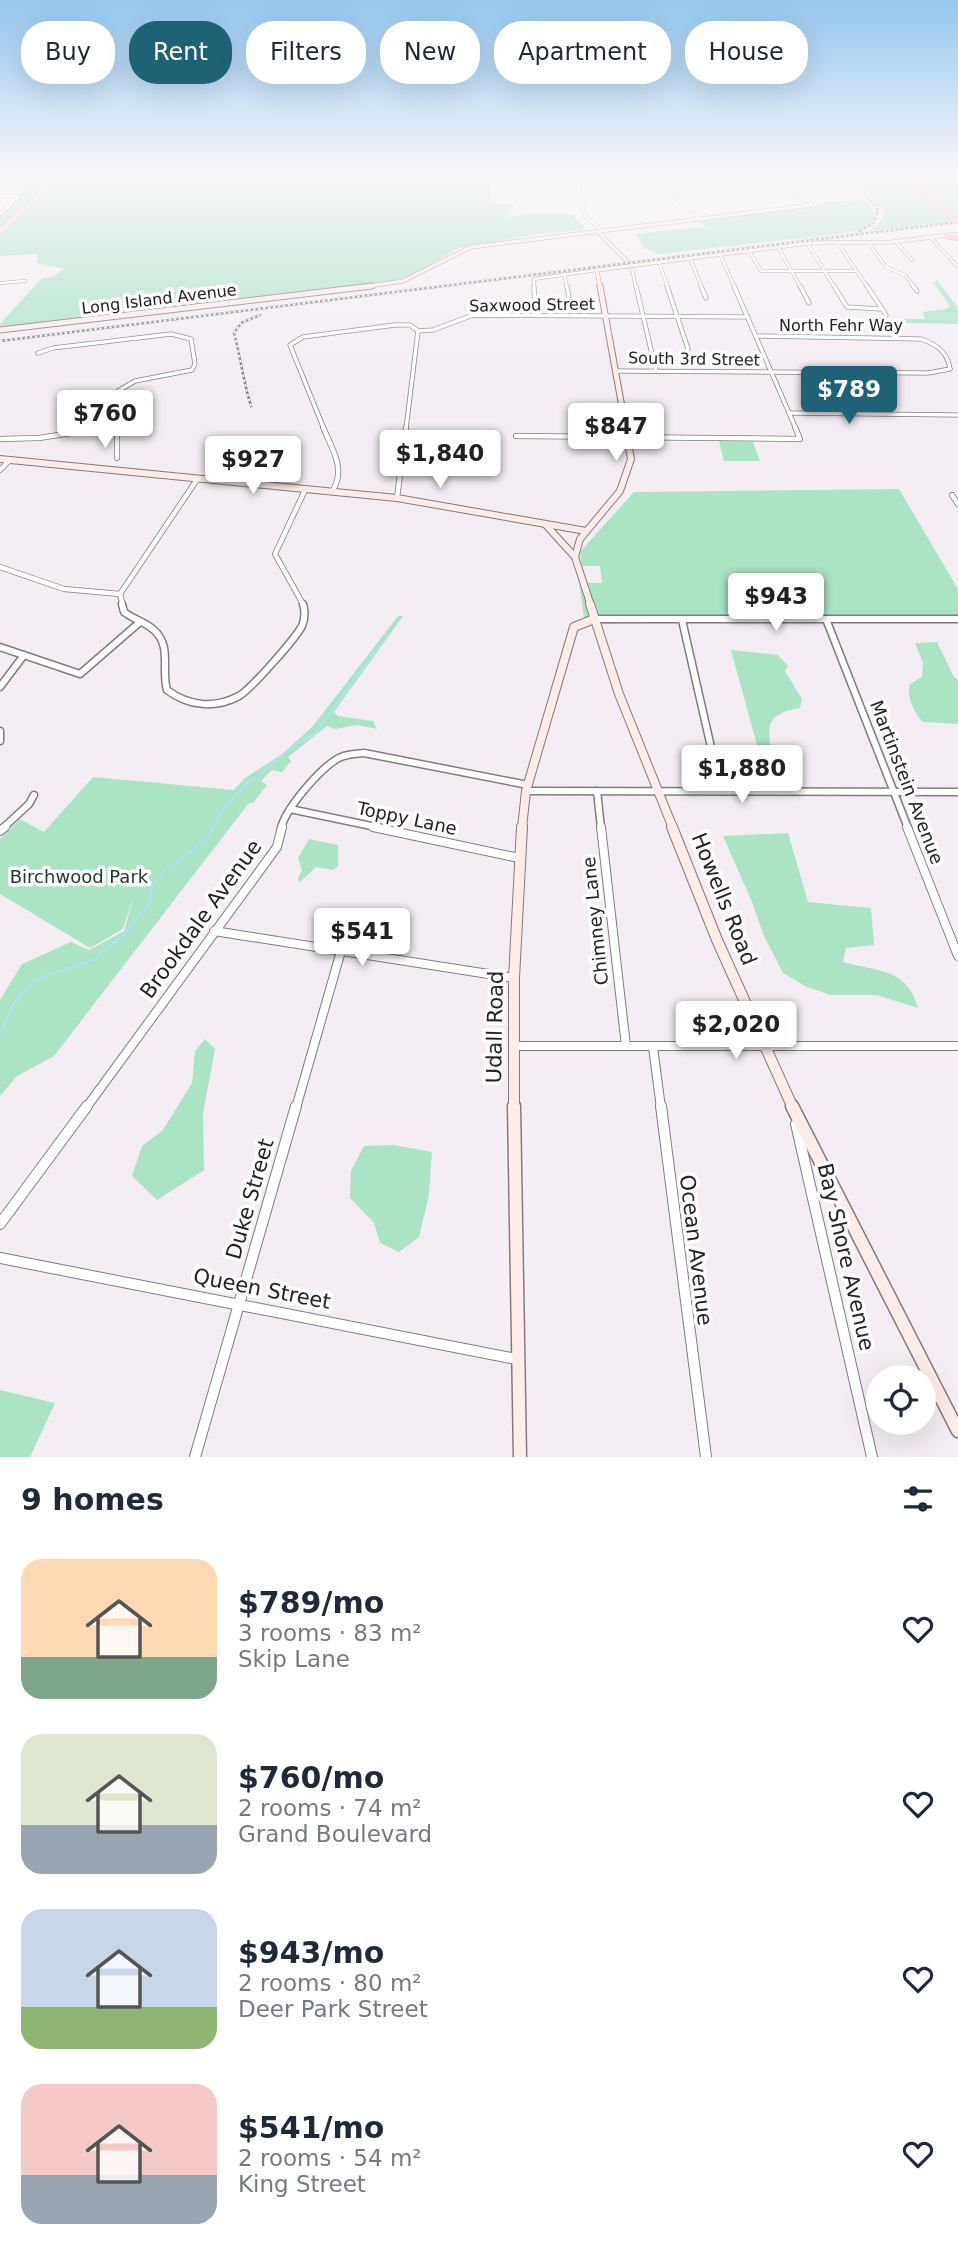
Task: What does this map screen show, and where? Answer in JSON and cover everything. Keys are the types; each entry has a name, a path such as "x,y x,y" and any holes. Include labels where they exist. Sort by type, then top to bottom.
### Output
{"street":[{"name":"Long Island Avenue","path":"0,330 392,284 418,276 462,250 516,243"},
{"path":"610,243 633,267 656,371"},
{"path":"535,315 533,281 536,278 807,243 849,308 881,309"},
{"path":"838,243 886,315"},
{"path":"869,243 886,267 905,275 917,291"},
{"path":"897,243 912,260"},
{"path":"936,243 958,267"},
{"path":"778,247 808,303"},
{"path":"749,250 761,271 856,271"},
{"path":"516,436 800,439 720,254"},
{"path":"690,258 706,298"},
{"path":"659,262 688,349"},
{"path":"544,523 555,532 564,550 575,557 578,544 586,531 620,491 631,459 597,270"},
{"path":"564,274 569,298"},
{"path":"0,283 25,281"},
{"name":"Saxwood Street","path":"418,331 433,330 473,315 748,317"},
{"path":"333,490 339,480 340,468 290,345 303,337 410,325 418,331 397,498"},
{"path":"38,353 53,348 171,334 191,339 195,364 192,370 139,380 118,391 117,458 108,469"},
{"name":"North Fehr Way","path":"756,336 921,339 940,348 950,360 950,369"},
{"path":"950,369 958,372"},
{"name":"South 3rd Street","path":"617,371 937,373 950,369"},
{"path":"789,413 958,415"},
{"path":"0,439 43,438 119,426"},
{"path":"0,459 333,490 397,498 586,531"},
{"path":"0,470 10,460"},
{"path":"198,478 120,594 124,612 161,638 166,653 163,672 167,690 180,700 202,705 225,701 251,687 303,624 305,608 275,554 306,488"},
{"path":"955,495 958,504"},
{"name":"Howells Road","path":"575,557 619,694 717,940 792,1106 958,1431"},
{"path":"0,567 64,589 120,594"},
{"path":"594,619 958,619"},
{"name":"Udall Road","path":"520,1457 516,1359 514,1046 519,858 527,788 575,627 581,622 594,619"},
{"name":"Martinstein Avenue","path":"826,619 958,956"},
{"path":"682,620 721,792"},
{"path":"0,647 80,674 140,622"},
{"path":"0,687 24,655"},
{"path":"0,731 0,741"},
{"name":"Brookdale Avenue","path":"0,1224 277,847 284,818 290,809 333,761 346,754 356,752 527,788 597,791 958,792"},
{"name":"Chimney Lane","path":"597,791 626,1046"},
{"path":"0,831 29,804 34,795"},
{"name":"Toppy Lane","path":"290,809 519,858"},
{"path":"214,931 514,978"},
{"name":"Duke Street","path":"195,1457 341,951"},
{"path":"514,1046 958,1046"},
{"name":"Ocean Avenue","path":"653,1046 706,1457"},
{"name":"Bay Shore Avenue","path":"792,1106 872,1457"},
{"name":"Queen Street","path":"0,1258 516,1359"}],"green space":[{"path":"0,243 488,243 459,248 412,275 391,281 0,329 0,324 42,278 52,277 64,269 37,263 37,254 0,256"},
{"path":"641,243 755,243 658,254 643,247"},
{"path":"937,280 958,308 958,324 866,322 925,319 923,312 946,309 950,306 934,283"},
{"path":"719,441 753,442 760,461 724,461"},
{"path":"899,489 958,589 958,620 585,624 579,583 602,583 600,566 582,566 580,552 634,492"},
{"name":"Birchwood Park","path":"398,616 403,616 334,712 338,716 373,721 377,729 357,725 335,729 327,726 288,757 291,761 282,772 272,770 261,781 267,785 253,803 249,803 54,1056 17,1076 0,1096 0,1000 22,964 71,942 89,950 124,931 134,895 123,929 90,948 0,894 0,839 20,819 44,832 93,777 234,790 245,778 281,755 313,726"},
{"path":"937,642 958,680 958,724 923,722 910,699 910,684 922,677 923,663 915,643"},
{"path":"731,650 778,655 788,666 785,671 802,699 800,708 780,714 771,723 769,737 773,757 761,760"},
{"path":"788,833 808,902 871,908 874,945 846,948 843,962 879,970 898,978 913,995 918,1008 877,995 831,995 807,987 783,973 764,936 723,836"},
{"path":"309,839 338,845 338,866 333,870 316,867 299,883 302,870 298,858"},
{"path":"205,1039 215,1049 203,1114 204,1170 157,1200 132,1176 142,1146 163,1130 192,1083 195,1051"},
{"path":"393,1145 432,1152 429,1195 419,1237 399,1252 380,1243 374,1223 350,1198 351,1171 364,1146"},
{"path":"0,1390 55,1403 30,1457 0,1457"}],"waterway":[{"path":"0,1036 14,1003 28,987 39,979 92,960 123,936 150,902 152,888 163,872 206,840 223,808 250,781 295,745 315,734 379,646"}],"railway":[{"path":"0,341 789,243"},
{"path":"251,406 234,333 241,323 260,315"}]}
